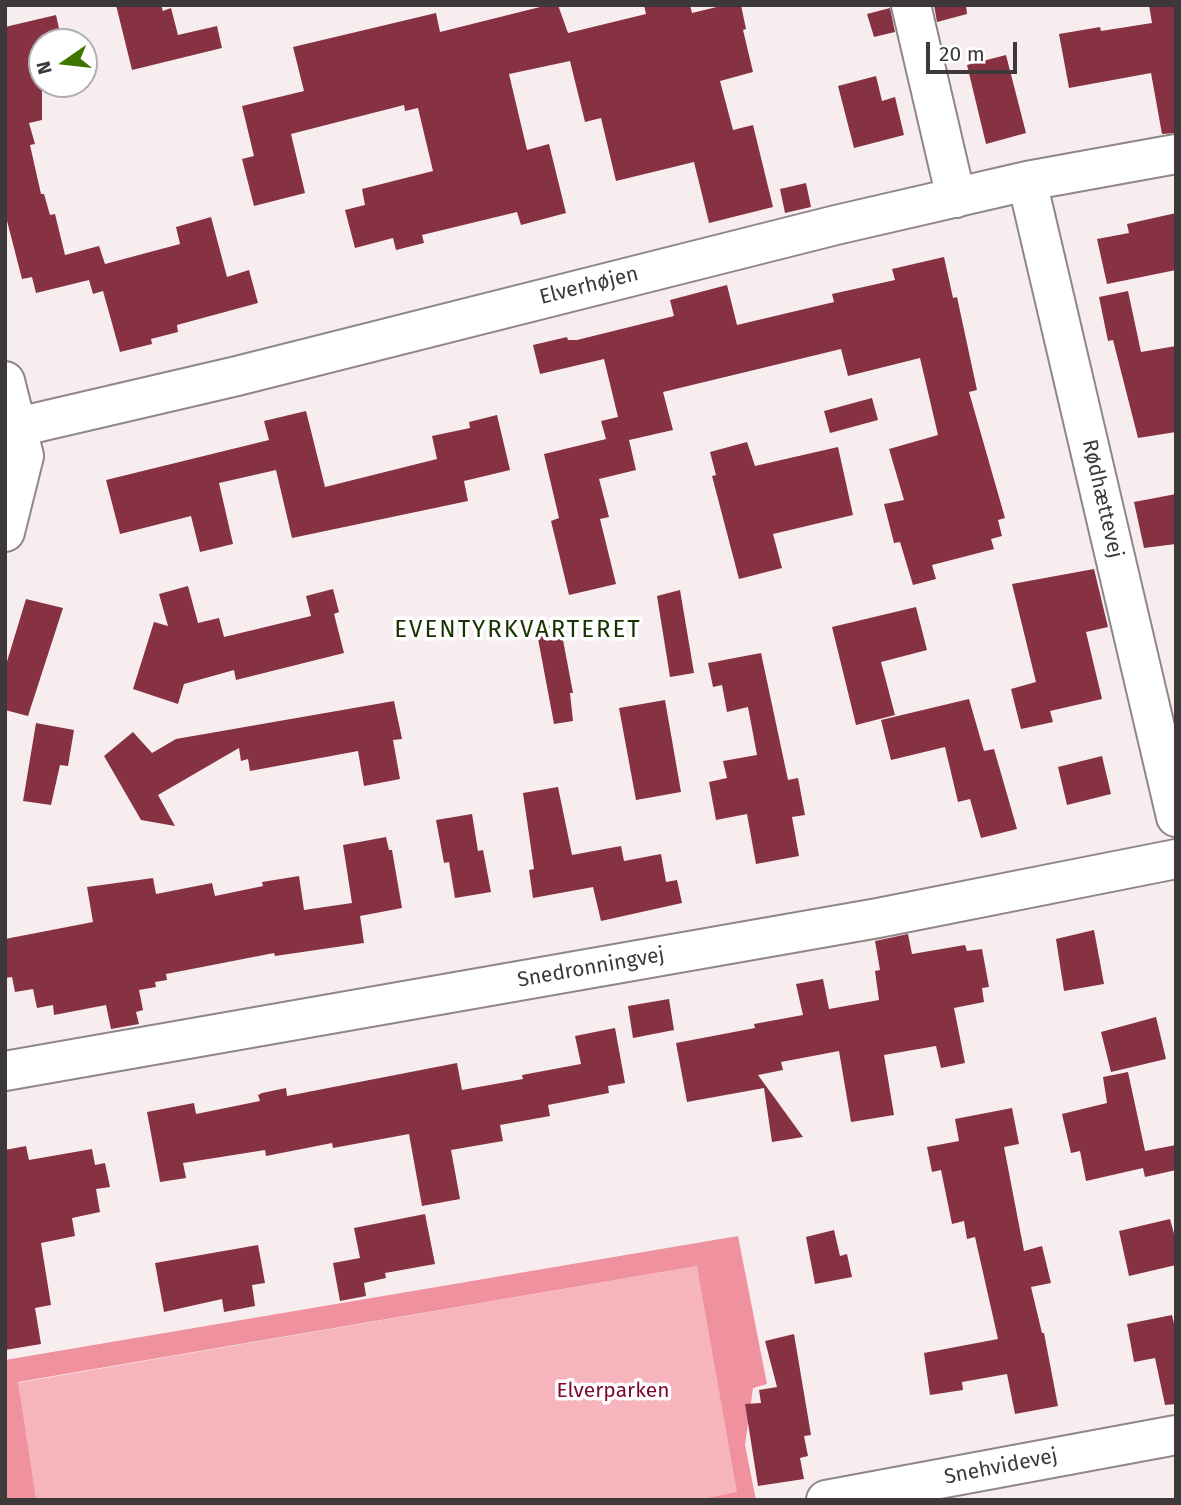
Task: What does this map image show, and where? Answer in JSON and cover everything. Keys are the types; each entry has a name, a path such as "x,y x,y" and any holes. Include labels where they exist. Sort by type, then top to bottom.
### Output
{"street":[{"path":"911,5 956,198"},
{"name":"Elverhøjen","path":"11,429 237,376 501,307 1027,181 1176,154"},
{"name":"Rødhættevej","path":"1027,181 1176,817"},
{"path":"5,381 11,429 24,456 5,531"},
{"name":"Snedronningvej","path":"5,1071 878,919 1176,859"},
{"name":"Snehvidevej","path":"826,1500 1176,1435"}],"green space":[{"name":"Elverparken","path":"697,1266 749,1500 6,1500 5,1385"}],"shaded area":[{"path":"738,1236 767,1384 753,1388 745,1445 756,1500 698,1500 737,1492 697,1266 18,1382 36,1500 6,1500 5,1360"}],"building":[{"path":"116,5 161,5 163,11 171,8 178,35 217,26 222,48 132,70"},
{"path":"548,5 558,5 568,33 646,14 644,5 690,5 692,13 725,5 741,5 746,29 743,30 753,72 720,81 733,130 753,125 773,207 709,223 694,162 616,181 601,118 585,122 570,61 509,74 527,150 549,144 566,213 521,225 517,212 422,235 424,243 396,250 393,238 355,248 345,210 365,205 362,189 433,171 418,108 405,111 404,105 291,134 305,193 254,206 242,159 254,156 242,106 304,91 293,47 436,13 440,32"},
{"path":"934,5 966,5 967,14 937,22"},
{"path":"1149,5 1176,5 1176,133 1162,134 1151,73 1069,88 1059,34 1100,27 1101,31 1152,23"},
{"path":"890,8 895,32 874,37 867,14"},
{"path":"56,15 59,28 28,28 28,98 42,98 42,120 29,123 35,144 30,145 41,194 44,194 50,215 55,214 65,255 99,246 105,264 180,244 176,227 211,217 227,277 249,270 258,303 177,325 178,332 151,339 152,344 120,352 103,291 93,294 89,280 36,293 32,277 22,279 5,213 5,27"},
{"path":"1006,55 1026,133 986,144 967,65"},
{"path":"876,76 882,101 895,97 904,135 854,148 838,86"},
{"path":"806,183 811,207 785,213 780,189"},
{"path":"1176,213 1176,270 1107,284 1097,239 1129,233 1127,224"},
{"path":"944,257 953,298 957,297 977,390 969,392 1005,518 998,520 1002,536 991,539 994,549 932,565 936,579 913,585 900,542 894,543 884,504 904,500 889,449 938,435 920,358 848,376 841,349 663,392 673,430 629,440 636,470 599,479 609,517 600,519 616,584 569,595 551,521 559,518 544,454 606,439 601,421 618,417 604,359 540,374 533,345 567,337 568,340 577,340 674,316 670,300 727,285 737,325 834,302 832,294 895,280 892,269"},
{"path":"1128,291 1141,352 1176,346 1176,432 1138,438 1113,340 1108,341 1099,297"},
{"path":"872,398 878,420 830,433 824,411"},
{"path":"306,411 325,487 437,459 432,436 470,428 469,422 497,415 510,470 464,481 468,501 292,538 276,470 219,483 233,544 200,552 191,516 120,534 106,480 269,440 264,421"},
{"path":"747,442 755,466 838,447 853,515 773,534 782,568 739,579 712,476 716,475 710,452"},
{"path":"1176,494 1176,544 1144,548 1134,502"},
{"path":"1094,569 1108,627 1086,632 1102,699 1050,711 1053,722 1021,729 1011,689 1036,682 1012,584"},
{"path":"188,586 198,623 219,618 224,637 311,616 306,596 333,589 339,612 334,614 344,653 236,680 234,670 184,684 178,704 133,689 154,622 168,626 159,594"},
{"path":"680,590 694,673 670,677 657,596"},
{"path":"26,599 63,608 28,716 5,710 5,668"},
{"path":"916,607 927,650 881,662 895,715 856,725 832,627"},
{"path":"560,624 573,693 570,693 573,721 554,724 536,628"},
{"path":"761,653 788,780 798,778 805,815 792,817 799,856 756,864 747,814 716,820 709,782 727,778 723,761 757,755 748,707 727,712 722,685 713,687 708,663"},
{"path":"969,699 984,751 994,749 1017,829 981,838 970,799 958,802 945,747 891,760 881,720"},
{"path":"665,700 681,792 636,800 619,708"},
{"path":"394,701 402,739 393,740 400,779 364,786 358,751 250,771 248,759 241,761 239,748 158,795 175,826 141,820 104,756 133,732 152,753 176,739"},
{"path":"36,723 74,730 68,766 60,765 51,805 23,801"},
{"path":"1102,756 1111,794 1067,805 1058,767"},
{"path":"558,787 572,855 621,846 624,861 661,854 666,882 677,880 682,903 601,921 593,887 533,898 529,870 534,869 523,793"},
{"path":"472,814 478,851 483,850 491,892 455,898 449,862 444,863 436,820"},
{"path":"386,837 389,850 392,850 402,908 360,916 364,943 275,956 274,953 166,974 167,980 155,982 156,987 139,990 143,1010 136,1012 139,1024 111,1029 106,1005 54,1015 53,1005 37,1008 33,989 15,992 12,977 5,978 5,939 93,922 87,887 153,878 156,894 212,883 215,896 263,886 262,882 299,876 304,910 352,903 343,845"},
{"path":"1094,930 1104,984 1064,991 1056,939"},
{"path":"908,934 912,954 965,945 967,951 982,949 989,987 982,988 984,1002 954,1008 965,1063 941,1068 936,1046 884,1055 894,1115 851,1122 839,1051 781,1062 783,1070 758,1075 803,1137 772,1142 764,1088 687,1102 676,1043 755,1028 754,1024 803,1015 796,984 823,979 829,1009 879,1000 875,971 880,970 875,941"},
{"path":"669,999 674,1030 633,1038 628,1006"},
{"path":"1156,1017 1166,1059 1111,1072 1101,1032"},
{"path":"615,1028 625,1083 608,1086 609,1093 548,1105 550,1116 500,1125 503,1141 451,1150 460,1199 422,1206 409,1134 333,1148 332,1143 266,1156 265,1150 183,1163 186,1178 160,1182 147,1112 194,1103 196,1114 260,1101 258,1095 262,1093 286,1088 287,1096 457,1063 462,1090 523,1079 522,1075 581,1064 575,1036"},
{"path":"1128,1072 1145,1151 1176,1145 1176,1170 1145,1177 1143,1168 1086,1181 1080,1151 1071,1153 1062,1114 1107,1103 1103,1077"},
{"path":"1012,1108 1019,1144 1004,1147 1024,1251 1042,1246 1051,1283 1031,1287 1044,1333 1058,1406 1015,1414 1007,1374 962,1382 963,1390 930,1395 924,1353 998,1339 975,1237 967,1239 964,1221 952,1224 941,1170 932,1172 927,1147 959,1141 955,1119"},
{"path":"26,1146 29,1160 92,1149 95,1165 105,1163 110,1187 96,1189 100,1212 72,1218 75,1236 41,1243 51,1305 35,1308 41,1344 5,1350 5,1150"},
{"path":"425,1214 435,1264 385,1273 386,1278 364,1283 366,1296 340,1301 333,1263 360,1258 354,1228"},
{"path":"1170,1219 1176,1241 1176,1265 1129,1276 1119,1231"},
{"path":"834,1230 840,1256 847,1254 852,1277 815,1284 806,1237"},
{"path":"258,1245 265,1283 252,1285 255,1306 224,1312 222,1299 164,1312 155,1263"},
{"path":"1172,1315 1176,1332 1176,1404 1165,1405 1155,1358 1134,1362 1127,1324"},
{"path":"794,1334 811,1435 804,1436 808,1456 800,1458 804,1479 758,1486 745,1404 761,1403 759,1390 777,1387 765,1341"}],"district":[{"name":"EVENTYRKVARTERET","path":"518,630"}]}
